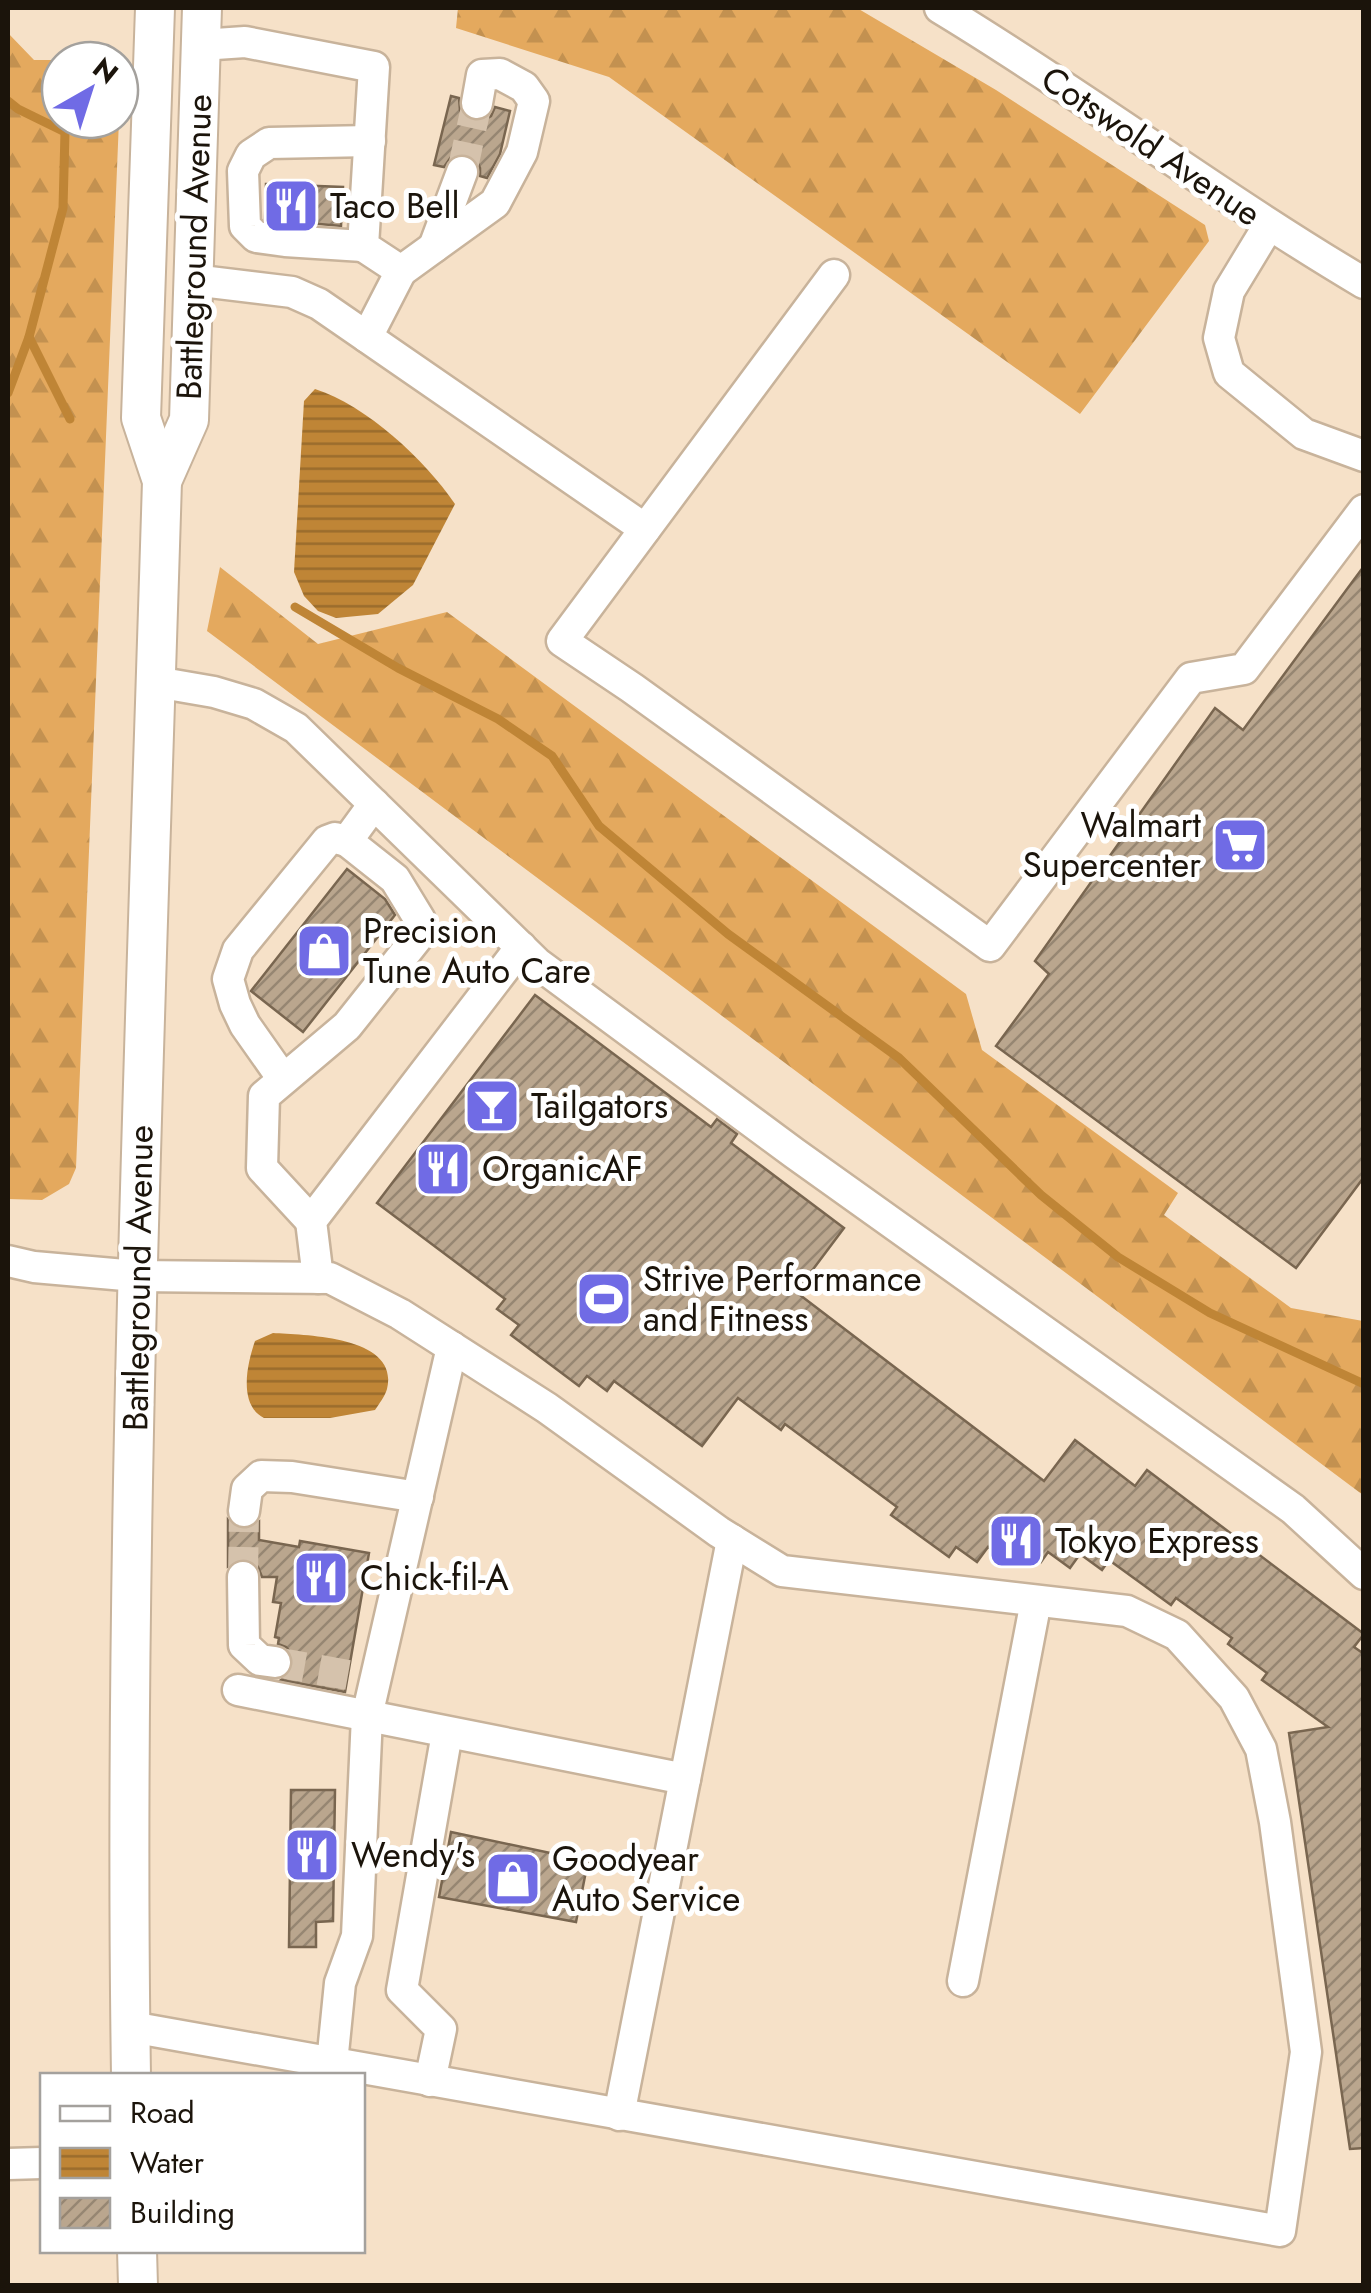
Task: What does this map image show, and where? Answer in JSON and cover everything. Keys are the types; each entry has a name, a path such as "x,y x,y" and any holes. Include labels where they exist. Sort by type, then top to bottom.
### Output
{"main road":[{"name":"Battleground Avenue","path":"132,2073 129,1773 136,1276 162,481 142,418 155,8"},
{"name":"Battleground Avenue","path":"162,481 188,420 202,8"},
{"path":"148,196 168,268 175,277 193,280"},
{"path":"137,2253 138,2286"}],"street":[{"name":"Cotswold Avenue","path":"940,8 1269,225 1364,283"},
{"path":"201,46 245,42 374,68 363,246"},
{"path":"367,337 401,271 496,203 522,152 534,101 524,87 500,74 482,75 477,103"},
{"path":"370,141 269,144 251,155 243,171 245,226 256,236 285,241 363,246 401,271"},
{"path":"434,247 462,172"},
{"path":"1269,225 1228,291 1219,338 1229,373 1304,434 1364,456"},
{"path":"834,275 562,641 990,946 1191,678 1244,668 1364,510"},
{"path":"193,280 292,292 319,304 645,529"},
{"path":"156,682 254,704 296,728 538,963 794,1153 1293,1509 1364,1574"},
{"path":"347,841 374,804"},
{"path":"283,1079 245,1025 228,980 238,950 327,841 335,838 347,841 396,880 420,920 417,938 347,1026 264,1096 262,1168 311,1221 318,1278"},
{"path":"311,1221 521,947"},
{"path":"8,1261 136,1276 330,1278 383,1305 547,1408 732,1540 782,1571 1127,1611 1177,1635 1234,1698 1261,1749 1275,1822 1306,2052 1280,2231 131,2027"},
{"path":"332,2063 340,1983 357,1936 368,1716 362,1677 418,1497 452,1347"},
{"path":"244,1511 246,1489 261,1476 292,1477 418,1497"},
{"path":"619,2115 732,1540"},
{"path":"243,1576 244,1645 260,1660 275,1662"},
{"path":"962,1981 1036,1601"},
{"path":"238,1690 685,1779"},
{"path":"430,2081 441,2029 402,1990 447,1733"},
{"path":"8,2164 40,2163"}],"green space":[{"path":"458,8 857,8 996,90 1205,225 1209,241 1080,414 609,77 456,28"},
{"path":"8,33 34,60 40,60 40,140 118,140 76,1168 69,1184 42,1200 8,1199"},
{"path":"220,567 318,644 447,612 966,994 982,1050 1178,1193 1164,1215 1291,1308 1363,1321 1363,1495 207,631"}],"water":[{"path":"315,389 354,408 393,436 455,504 413,585 378,614 336,618 318,611 304,596 294,572 304,401"},
{"path":"273,1333 347,1342 379,1358 387,1371 387,1389 375,1410 330,1418 264,1418 256,1412 248,1394 249,1361 255,1341"}],"building":[{"path":"451,96 459,98 464,117 473,121 491,116 495,107 510,111 500,154 487,178 480,176 477,161 468,154 451,157 444,167 434,165"},
{"path":"266,184 343,187 341,226 265,219"},
{"name":"Walmart Supercenter","path":"1364,566 1364,1177 1296,1268 996,1046 1049,974 1035,961 1215,708 1243,730"},
{"name":"Precision Tune Auto Care","path":"347,869 385,899 395,915 303,1032 251,991"},
{"path":"535,995 711,1127 717,1119 737,1134 731,1143 844,1228 796,1292 1044,1481 1075,1440 1135,1486 1147,1470 1364,1634 1354,1647 1364,1654 1364,2148 1350,2149 1289,1733 1328,1727 1262,1680 1267,1673 1228,1644 1232,1638 1176,1598 1171,1605 1109,1560 1102,1570 1080,1554 1070,1568 1048,1552 1041,1562 1022,1548 1011,1564 988,1547 977,1562 956,1547 949,1557 891,1515 897,1507 785,1424 781,1430 738,1398 702,1446 614,1381 607,1391 587,1376 579,1386 511,1335 519,1325 497,1309 505,1299 377,1203"},
{"name":"Chick-fil-A","path":"228,1520 242,1530 259,1522 259,1540 299,1547 300,1541 369,1553 345,1692 281,1680 294,1664 292,1654 275,1637 281,1603 273,1602 277,1577 262,1577 253,1561 244,1558 228,1566"},
{"name":"Wendy's","path":"291,1790 335,1790 333,1921 316,1922 316,1947 289,1947"},
{"name":"Goodyear Auto Service","path":"451,1832 588,1861 576,1922 439,1897"}],"waterway":[{"path":"8,101 65,132 63,208 29,337 8,393"},
{"path":"29,337 70,419"},
{"path":"295,607 398,668 498,719 552,756 599,826 728,934 899,1058 1041,1195 1118,1257 1210,1313 1364,1384"}],"tunnel":[{"path":"462,172 477,103"},
{"path":"243,1577 244,1511"},
{"path":"275,1662 348,1675"}],"place":[{"name":"Taco Bell","path":"291,206"},
{"name":"Walmart Supercenter","path":"1240,845"},
{"name":"Precision Tune Auto Care","path":"324,951"},
{"name":"Tailgators","path":"492,1106"},
{"name":"OrganicAF","path":"443,1169"},
{"name":"Strive Performance and Fitness","path":"604,1299"},
{"name":"Tokyo Express","path":"1016,1541"},
{"name":"Chick-fil-A","path":"321,1578"},
{"name":"Wendy's","path":"312,1855"},
{"name":"Goodyear Auto Service","path":"513,1879"}]}
